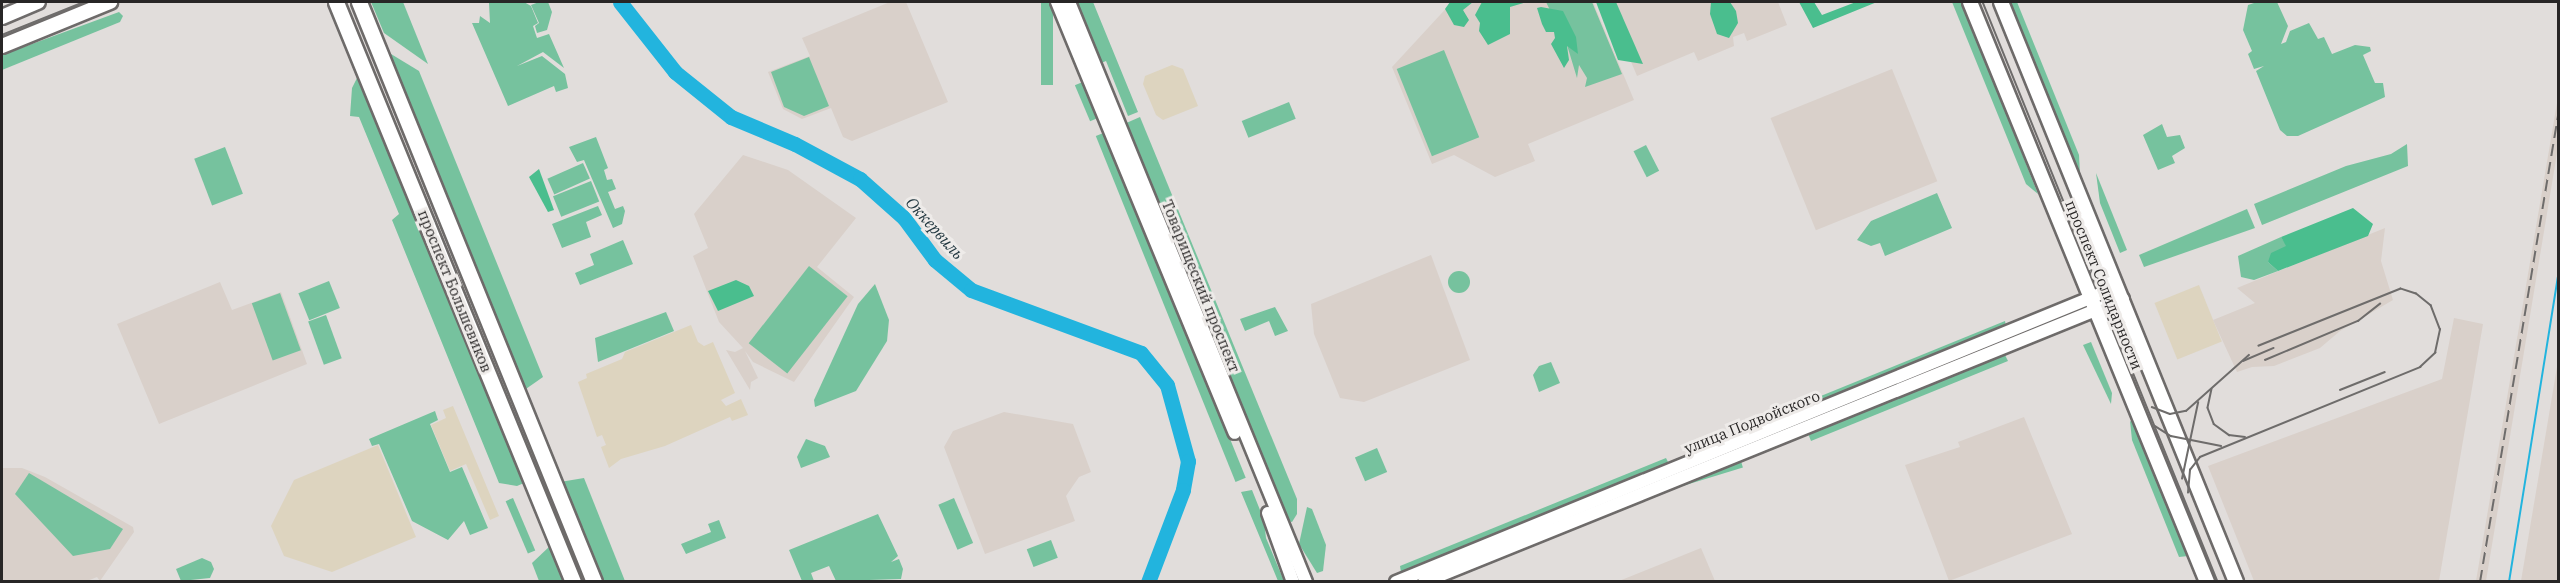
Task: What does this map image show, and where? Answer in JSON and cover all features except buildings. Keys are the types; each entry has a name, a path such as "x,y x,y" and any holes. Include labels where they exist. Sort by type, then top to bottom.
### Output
{"main road":[{"path":"2,17 38,2"},
{"path":"2,46 110,2"},
{"name":"проспект Большевиков","path":"336,2 573,582"},
{"name":"проспект Большевиков","path":"359,2 594,582"},
{"name":"проспект Солидарности","path":"1970,2 2207,582"},
{"name":"проспект Солидарности","path":"2001,2 2236,582"}],"street":[{"name":"Товарищеский проспект","path":"1057,2 1293,582"},
{"name":"Товарищеский проспект","path":"1069,2 1306,582"},
{"name":"улица Подвойского","path":"1424,582 2120,293"},
{"name":"улица Подвойского","path":"1396,582 2094,304"}],"shaded area":[{"path":"890,2 906,2 948,102 852,141 843,137 831,108 802,119 783,109 768,72 810,56 802,38"},
{"path":"1452,2 1593,2 1634,100 1528,144 1535,161 1495,177 1454,155 1432,164 1392,67"},
{"path":"1606,2 1778,2 1787,25 1747,41 1744,33 1733,37 1734,46 1698,61 1694,52 1637,76"},
{"path":"1172,65 1183,69 1198,106 1163,120 1156,115 1143,84 1145,76"},
{"path":"1892,69 1937,181 1816,230 1771,118"},
{"path":"2558,97 2558,147 2486,581 2476,581"},
{"path":"743,155 788,170 856,218 817,267 854,297 794,382 753,362 745,351 758,378 751,382 750,390 726,350 735,352 743,348 719,322 693,256 708,248 694,214"},
{"path":"2385,228 2381,261 2393,300 2340,331 2320,348 2274,366 2252,367 2237,372 2213,320 2255,303 2237,288"},
{"path":"1431,255 1470,360 1364,402 1340,398 1314,334 1311,304"},
{"path":"220,282 232,310 281,292 307,364 159,424 117,324"},
{"path":"2199,285 2222,342 2177,360 2154,303"},
{"path":"2454,318 2483,324 2439,581 2254,581 2208,466 2442,379"},
{"path":"691,325 698,342 704,346 713,342 735,393 721,400 726,406 741,399 748,415 732,421 730,417 665,446 621,459 609,468 601,447 606,445 602,435 597,437 578,382 587,378 586,374 622,359 625,352"},
{"path":"2558,361 2558,581 2521,581"},
{"path":"453,406 499,516 490,520 466,464 450,471 431,425 446,418 443,410"},
{"path":"1004,412 1073,424 1091,472 1079,477 1066,496 1075,521 985,554 944,447 953,431"},
{"path":"2024,417 2072,534 1949,581 1905,465 1960,447 1958,442"},
{"path":"378,445 416,537 332,572 284,556 271,526 294,480"},
{"path":"2,468 22,468 45,477 133,527 134,532 100,581 97,577 87,581 2,581"},
{"path":"1701,548 1715,581 1619,581"}],"green space":[{"path":"371,2 403,2 428,64 384,33"},
{"path":"524,2 531,6 538,23 533,26 537,38 549,34 564,68 543,52 517,66 542,56 565,74 568,88 556,92 554,86 508,106 472,23 479,23 480,16 490,23 489,3"},
{"path":"548,2 552,12 547,30 537,33 535,26 539,23 531,5"},
{"path":"1041,2 1053,2 1053,85 1041,85"},
{"path":"1073,2 1093,2 1138,112 1128,116 1106,61 1099,64"},
{"path":"1450,2 1473,2 1463,10 1469,20 1464,27 1454,25 1445,9"},
{"path":"1482,2 1527,2 1510,7 1510,34 1488,45 1479,31 1480,23 1475,15"},
{"path":"1546,2 1592,2 1622,74 1585,87 1587,78 1579,65 1577,78 1567,45"},
{"path":"1596,2 1616,2 1643,64 1618,60"},
{"path":"1711,2 1730,2 1736,11 1738,23 1729,38 1717,34 1710,14"},
{"path":"1799,2 1814,2 1822,15 1856,2 1877,2 1813,28"},
{"path":"1952,2 1962,2 2038,194 2026,184"},
{"path":"2007,2 2017,2 2079,155 2080,174"},
{"path":"2257,2 2277,2 2288,26 2281,44 2286,42 2290,31 2309,23 2318,39 2324,37 2332,54 2355,45 2370,47 2371,51 2363,55 2375,83 2383,83 2385,97 2298,136 2287,136 2280,130 2256,71 2264,66 2254,69 2248,54 2252,51 2243,30 2248,5"},
{"path":"1537,8 1563,11 1576,37 1578,54 1567,46 1569,60 1564,68 1551,44 1555,38 1554,32 1546,32 1542,24"},
{"path":"119,12 123,16 120,22 2,70 2,55"},
{"path":"1444,50 1479,137 1432,156 1397,69"},
{"path":"391,54 419,71 543,377 523,391 389,60"},
{"path":"809,57 829,106 804,116 784,107 771,72"},
{"path":"357,78 524,483 517,486 499,483 392,220 399,214 359,117 350,116 352,88"},
{"path":"1085,81 1100,117 1090,121 1075,85"},
{"path":"1289,102 1296,119 1248,138 1242,121"},
{"path":"1140,117 1297,499 1297,514 1292,522 1285,520 1124,124"},
{"path":"2162,124 2167,137 2180,135 2185,148 2172,156 2175,163 2158,170 2143,135"},
{"path":"1106,132 1246,478 1236,482 1096,136"},
{"path":"596,137 608,168 604,170 607,180 612,179 616,189 608,192 615,209 623,206 625,211 622,224 613,228 584,160 577,162 569,147"},
{"path":"2407,144 2408,166 2262,225 2254,204 2346,166 2391,154"},
{"path":"1646,145 1659,171 1647,177 1634,151"},
{"path":"225,147 243,194 212,206 194,159"},
{"path":"583,163 590,179 554,194 547,179"},
{"path":"539,169 554,210 548,212 529,177"},
{"path":"2096,173 2127,250 2120,253 2100,203"},
{"path":"591,181 599,201 561,217 553,196"},
{"path":"1937,193 1952,228 1885,256 1880,243 1871,246 1857,240 1871,221"},
{"path":"598,206 602,215 586,222 591,237 562,248 552,224"},
{"path":"2353,208 2373,224 2368,236 2278,271 2268,262 2271,253 2286,246 2281,237"},
{"path":"2247,209 2255,228 2144,267 2139,255"},
{"path":"2281,237 2287,246 2268,262 2278,271 2254,280 2241,277 2238,256"},
{"path":"623,240 633,264 580,285 575,273 594,265 590,254"},
{"path":"809,266 848,296 787,373 749,343"},
{"path":"1459,271 1467,274 1470,282 1467,290 1459,293 1451,290 1448,282 1451,274"},
{"path":"736,280 749,286 754,296 718,311 708,291"},
{"path":"329,281 340,308 309,320 298,293"},
{"path":"875,284 889,320 887,341 856,391 815,407 814,400 858,304"},
{"path":"280,293 301,350 273,361 252,303"},
{"path":"1275,307 1288,331 1275,336 1269,321 1245,331 1240,319"},
{"path":"666,312 674,331 598,362 595,338"},
{"path":"326,315 342,358 324,365 308,321"},
{"path":"2005,321 2006,326 1980,341 1814,408 1811,400"},
{"path":"2091,342 2112,393 2111,404 2083,345"},
{"path":"2005,355 2008,361 1811,441 1807,431 1988,358"},
{"path":"1551,362 1560,383 1539,392 1533,375 1539,366"},
{"path":"435,411 438,420 430,424 450,472 462,467 488,528 470,535 464,521 448,540 412,521 379,444 372,446 369,439"},
{"path":"2130,421 2134,423 2188,556 2179,557 2132,440"},
{"path":"806,439 825,446 830,457 801,468 797,457"},
{"path":"1377,448 1387,472 1365,481 1355,457"},
{"path":"1666,458 1670,466 1415,571 1401,572 1400,566"},
{"path":"1740,458 1743,468 1485,547 1482,537"},
{"path":"29,473 123,529 110,549 73,556 15,494"},
{"path":"584,478 625,581 600,581 560,482"},
{"path":"1252,490 1264,520 1266,538 1284,581 1278,581 1241,492"},
{"path":"513,498 535,550 528,554 506,501"},
{"path":"954,498 973,543 957,550 938,505"},
{"path":"1307,507 1312,509 1326,545 1323,571 1317,573 1299,544"},
{"path":"878,514 898,556 891,562 899,559 903,569 901,579 836,581 829,566 811,573 814,581 802,581 789,550"},
{"path":"719,520 726,538 686,554 681,544 711,532 708,524"},
{"path":"1051,540 1058,558 1034,567 1027,549"},
{"path":"550,546 565,581 539,581 532,563"},
{"path":"202,558 211,562 214,569 210,578 181,581 176,569"}],"waterway":[{"name":"Оккервиль","path":"620,2 675,72 731,117 795,144 860,179 904,218 935,260 971,290 1141,353 1167,385 1188,461 1183,490 1148,582"},
{"path":"2509,582 2558,277"}],"tram line":[{"path":"2,35 84,2"},
{"path":"1983,2 2218,582"},
{"path":"2188,493 2190,470 2200,457 2420,367 2435,353 2440,330 2431,306 2416,294 2401,289 2259,346"},
{"path":"2265,360 2358,321 2380,304"},
{"path":"2243,361 2273,348"},
{"path":"2152,407 2170,414 2186,411 2249,355"},
{"path":"2340,390 2385,372"},
{"path":"2212,389 2208,408 2214,424 2229,435 2245,437"},
{"path":"2182,479 2198,403"},
{"path":"2155,426 2171,436 2221,446"}],"railway":[{"path":"2480,582 2558,114"}]}
